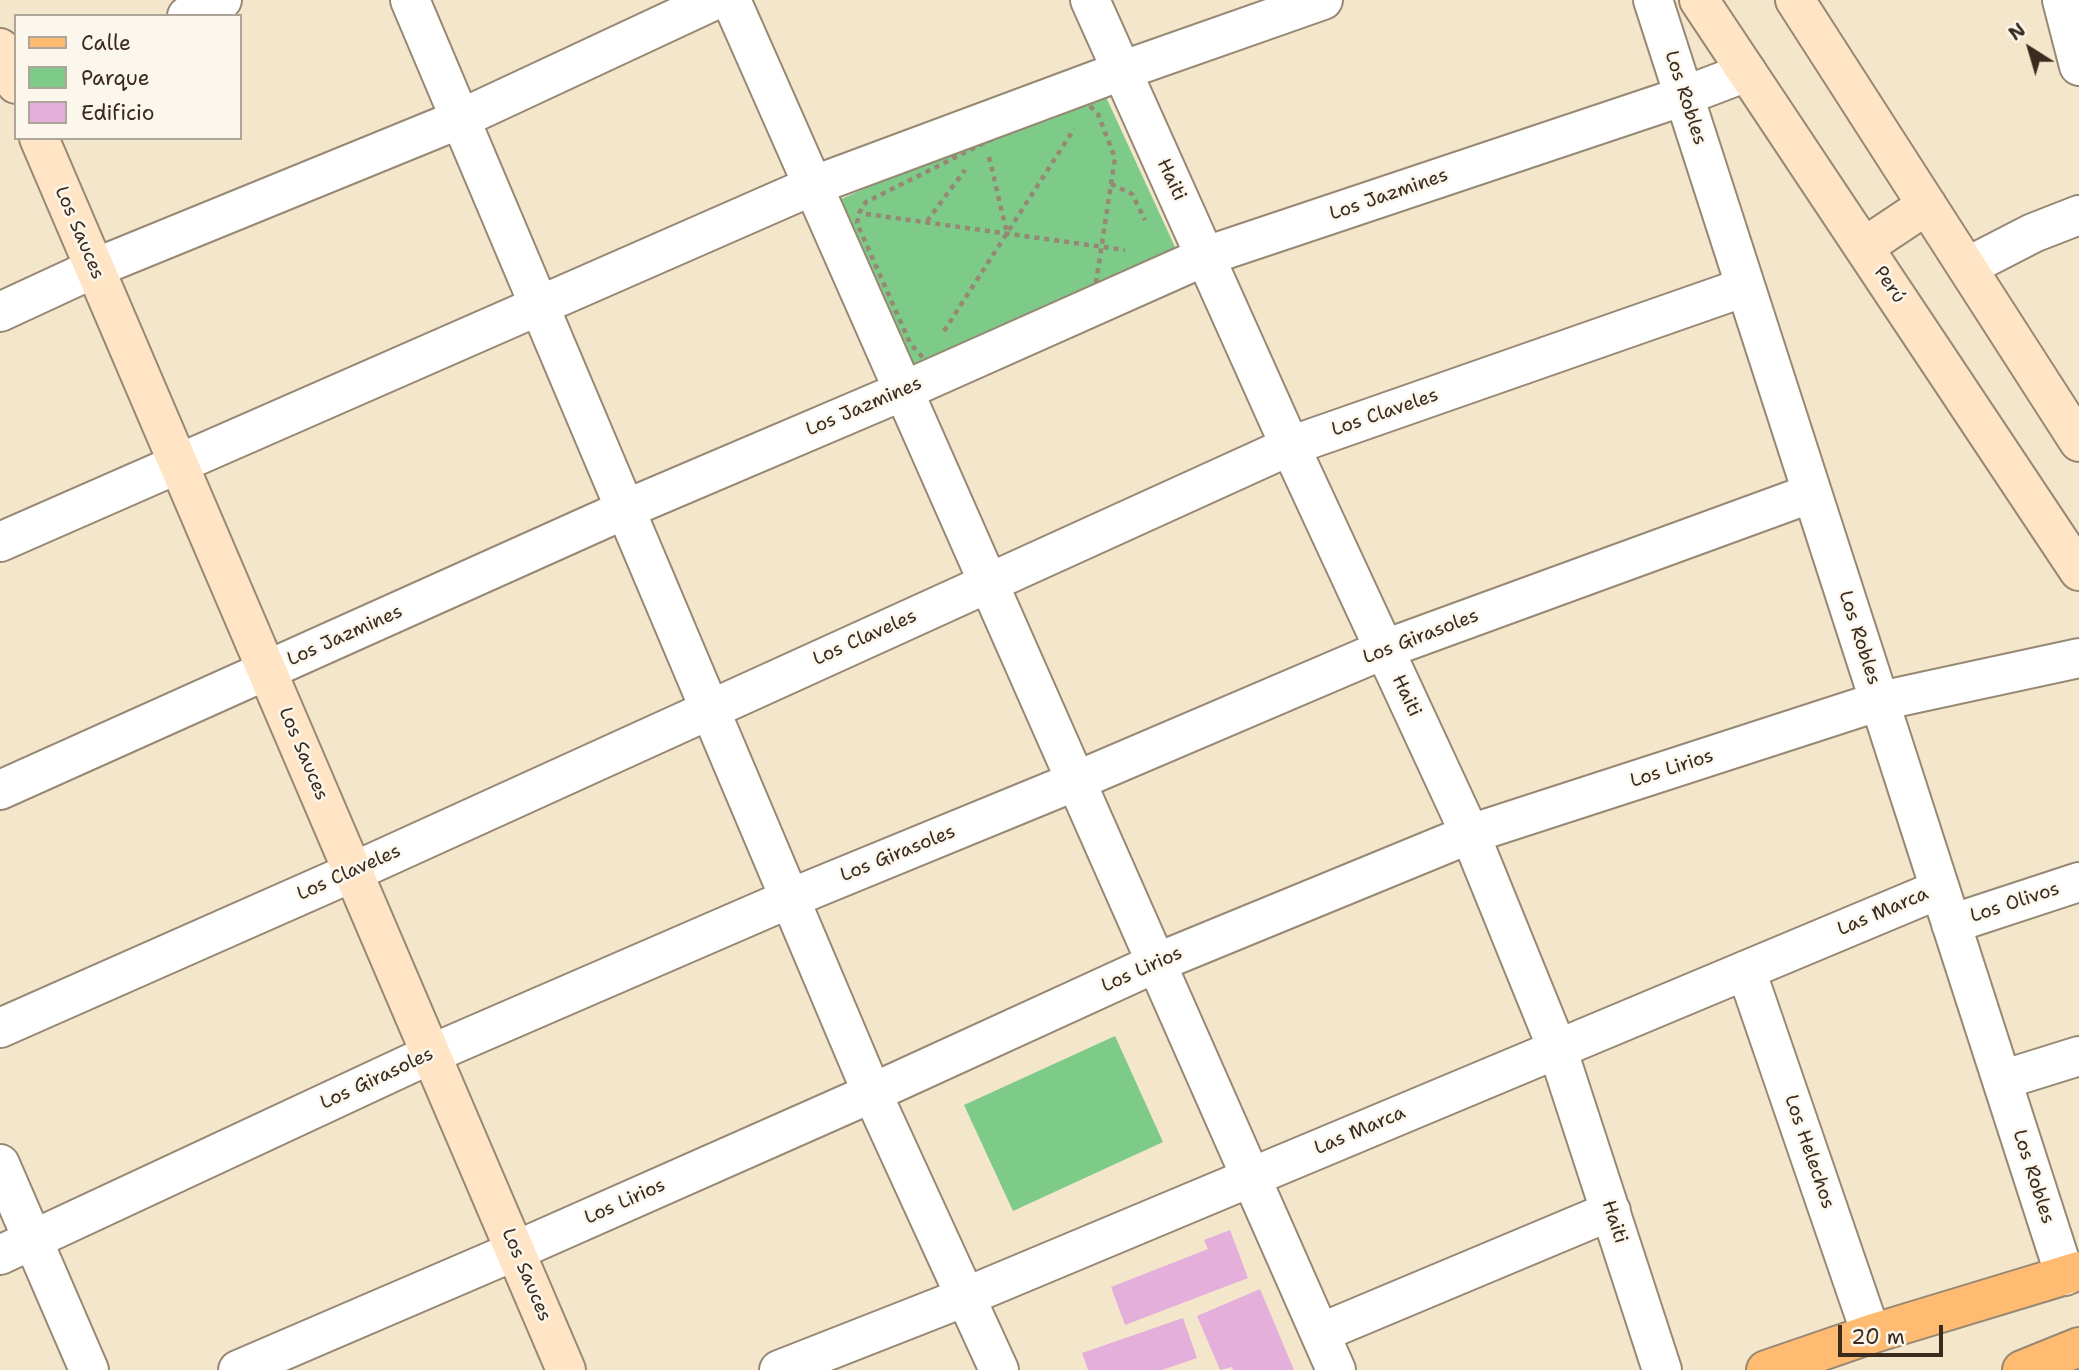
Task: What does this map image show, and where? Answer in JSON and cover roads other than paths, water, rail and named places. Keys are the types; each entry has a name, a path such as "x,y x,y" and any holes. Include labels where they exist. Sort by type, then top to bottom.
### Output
{"main road":[{"path":"1766,1370 1871,1334 2072,1274"},
{"path":"2022,1370 2079,1347"}],"street":[{"path":"191,14 222,0"},
{"path":"410,0 872,1093 999,1370"},
{"path":"0,312 94,268 460,119 716,0"},
{"path":"730,0 1336,1370"},
{"name":"Haiti","path":"1090,0 1290,446 1470,834 1557,1048 1662,1370"},
{"path":"0,542 813,186 1121,71 1323,0"},
{"name":"Los Robles","path":"1653,0 2002,1080 2072,1274"},
{"name":"Perú","path":"1699,0 2079,570"},
{"path":"1795,0 2075,427"},
{"path":"2062,0 2079,66"},
{"path":"0,48 14,80"},
{"name":"Los Jazmines","path":"0,790 626,509 903,391 1206,256 1684,96 1747,72"},
{"name":"Los Sauces","path":"40,140 566,1370"},
{"path":"1864,247 1927,205"},
{"path":"1968,267 2033,233 2079,215"},
{"name":"Los Claveles","path":"0,1028 353,872 1290,446 1745,287"},
{"name":"Los Girasoles","path":"16,1247 431,1054 790,898 1076,781 1385,649 1812,493"},
{"name":"Los Lirios","path":"238,1370 872,1093 1156,963 1470,834 1880,701 2079,658"},
{"name":"Los Olivos","path":"1945,906 2079,882"},
{"name":"Las Marca","path":"779,1370 965,1297 1746,970 1945,906"},
{"name":"Los Helechos","path":"1746,970 1871,1334"},
{"path":"2002,1080 2079,1056"},
{"path":"0,1164 16,1247 89,1370"},
{"path":"1320,1333 1611,1211"}]}
